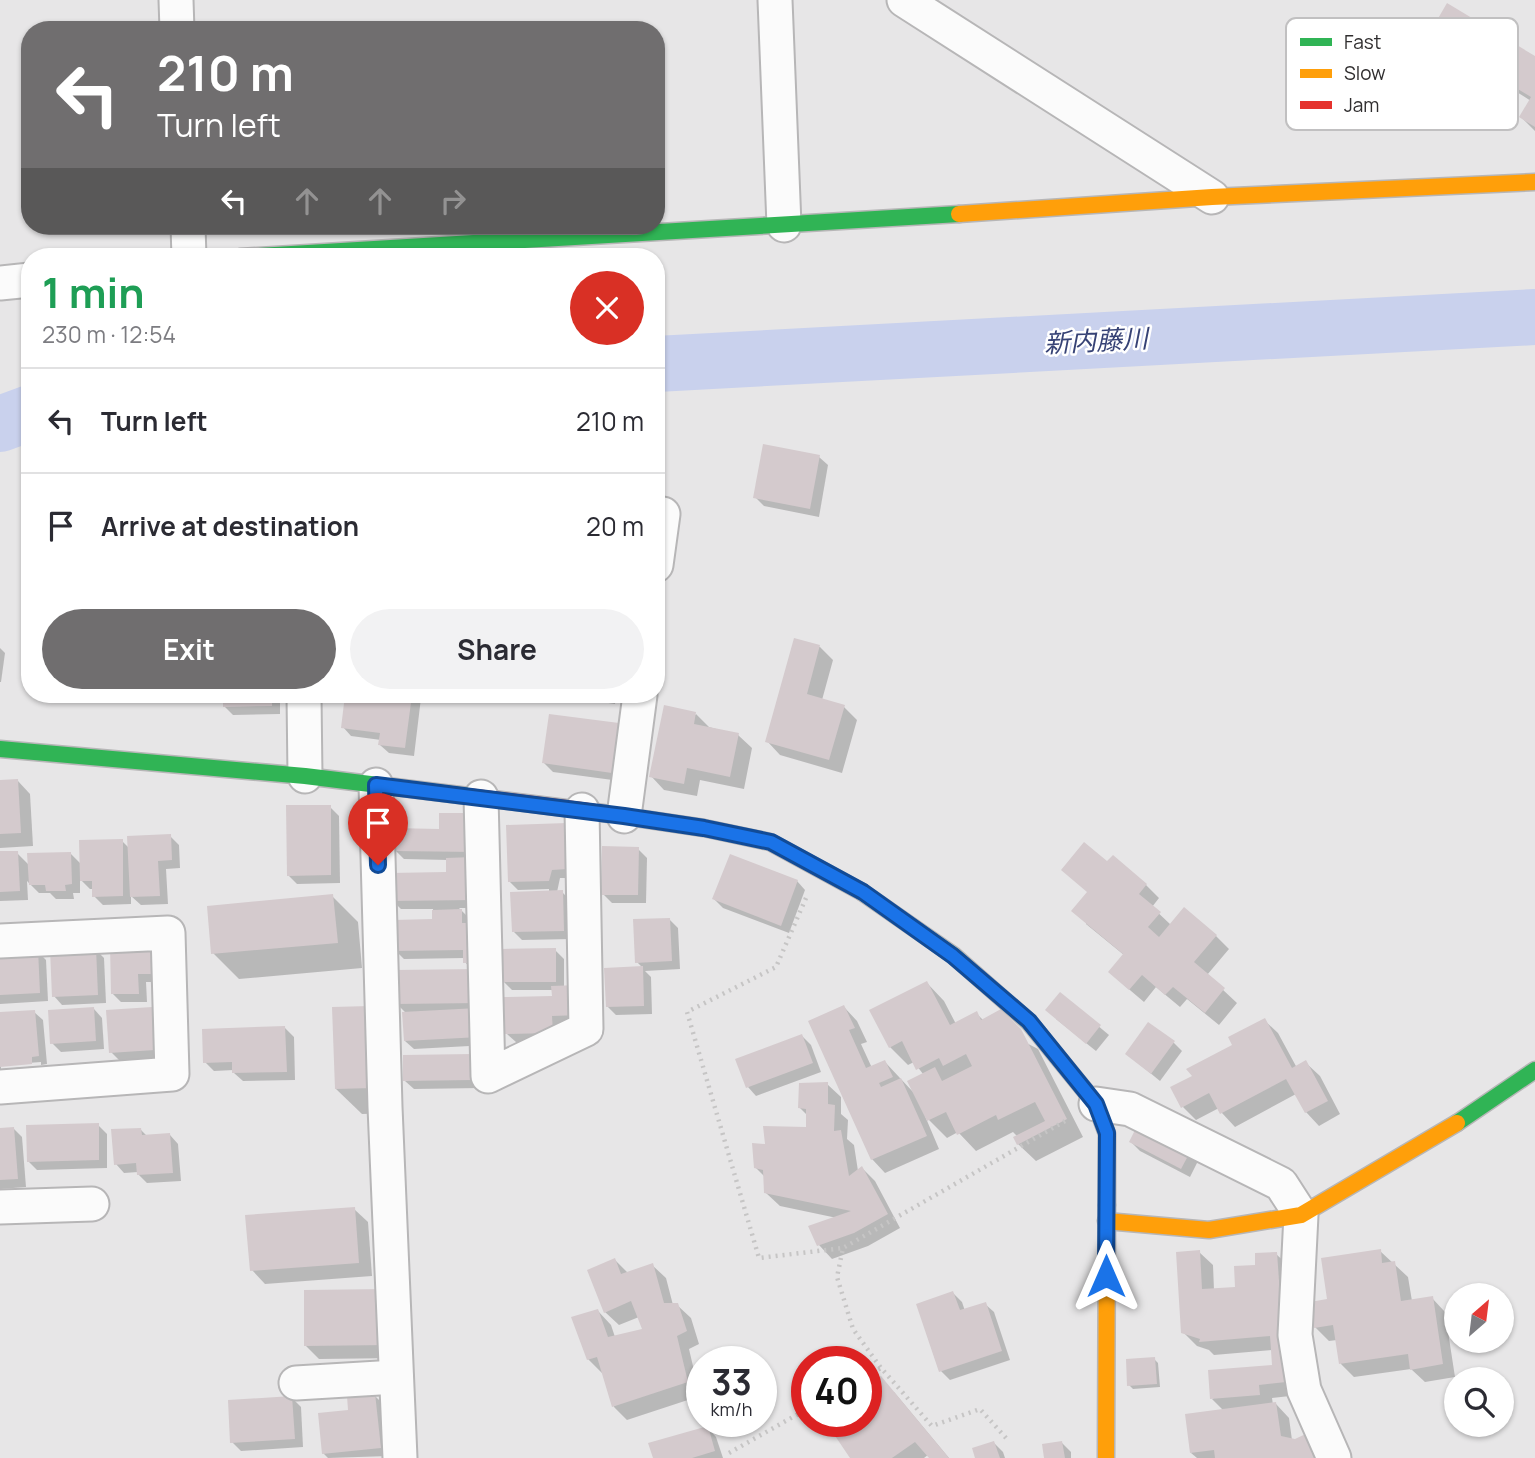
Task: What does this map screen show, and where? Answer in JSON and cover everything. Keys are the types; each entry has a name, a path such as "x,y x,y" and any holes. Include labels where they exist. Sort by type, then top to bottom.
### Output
{"street":[{"path":"176,0 177,21"},
{"path":"775,0 784,225"},
{"path":"904,0 1212,197"},
{"path":"665,232 1212,197 1535,182"},
{"path":"393,248 614,235"},
{"path":"0,284 21,281"},
{"path":"304,703 305,776"},
{"path":"624,816 639,703"},
{"path":"0,749 305,776 704,828 771,842 863,892 953,956 1029,1021 1096,1104 1107,1133 1106,1458"},
{"path":"376,785 385,1107 400,1458"},
{"path":"481,797 488,1076 586,1029 582,810"},
{"path":"0,941 168,933 172,1074 0,1087"},
{"path":"1106,1221 1209,1230 1301,1215 1462,1120 1535,1070"},
{"path":"1096,1104 1130,1109 1282,1184 1301,1215 1295,1335 1304,1390 1334,1458"},
{"path":"0,1207 92,1204"},
{"path":"296,1383 396,1377"}],"path":[{"path":"820,869 776,967 687,1012 759,1258 844,1248 1096,1104"},
{"path":"844,1248 837,1277 853,1329 865,1346"},
{"path":"882,1369 932,1426 980,1409 1006,1438"},
{"path":"729,1453 791,1418"}],"building":[{"path":"1447,3 1472,18 1438,18"},
{"path":"1518,46 1535,56 1535,127 1519,117 1531,97 1518,89"},
{"path":"763,444 820,455 810,509 753,498"},
{"path":"794,638 820,645 807,694 845,705 829,760 765,742"},
{"path":"223,703 272,703 272,706 223,707"},
{"path":"344,703 411,703 405,748 378,745 380,733 341,728"},
{"path":"664,705 696,712 694,724 739,733 730,777 687,768 684,784 649,777"},
{"path":"549,714 619,723 612,773 542,763"},
{"path":"18,779 21,833 0,834 0,780"},
{"path":"286,805 331,805 331,875 287,876"},
{"path":"439,813 475,813 475,852 393,851 393,828 439,829"},
{"path":"567,823 568,869 552,870 549,881 508,882 506,825"},
{"path":"171,834 172,860 158,861 160,896 130,897 127,836"},
{"path":"123,839 123,896 92,897 92,881 80,881 79,840"},
{"path":"1084,842 1107,861 1113,855 1147,884 1139,894 1161,912 1148,927 1159,937 1184,907 1217,935 1194,962 1225,988 1205,1013 1173,987 1165,995 1142,975 1129,990 1108,972 1123,954 1071,911 1087,892 1061,870"},
{"path":"602,846 639,847 638,895 601,895"},
{"path":"0,851 18,851 20,891 0,892"},
{"path":"71,852 72,884 65,885 66,891 46,891 45,885 29,885 27,853"},
{"path":"730,854 798,880 781,926 712,899"},
{"path":"474,857 475,900 390,901 390,873 446,872 446,858"},
{"path":"563,890 564,931 512,932 510,892"},
{"path":"333,894 338,943 211,954 207,906"},
{"path":"462,909 462,923 475,923 476,963 463,963 463,950 394,951 393,920 432,919 432,910"},
{"path":"670,918 672,961 635,963 633,919"},
{"path":"156,944 156,974 138,974 139,994 111,994 110,945"},
{"path":"96,948 98,995 52,997 50,949"},
{"path":"556,948 556,982 501,982 501,949"},
{"path":"38,949 40,993 0,995 0,951"},
{"path":"643,966 644,1006 606,1007 604,968"},
{"path":"479,969 480,1003 395,1004 394,970"},
{"path":"927,981 950,1025 977,1011 981,1020 1001,1009 1021,1029 1067,1119 1017,1145 1013,1137 1045,1121 1035,1102 998,1120 996,1115 957,1135 946,1112 927,1121 907,1081 935,1067 942,1081 972,1066 966,1054 943,1066 939,1058 916,1070 902,1041 889,1048 869,1010"},
{"path":"579,985 581,1015 552,1016 553,1033 505,1034 504,997 552,996 551,986"},
{"path":"1060,992 1101,1025 1086,1044 1045,1010"},
{"path":"844,1005 855,1028 849,1030 866,1068 885,1060 893,1077 879,1083 881,1087 901,1078 927,1136 871,1160 808,1021"},
{"path":"370,1006 373,1088 335,1089 332,1007"},
{"path":"94,1007 96,1041 50,1044 48,1010"},
{"path":"152,1007 155,1050 109,1053 106,1010"},
{"path":"478,1008 480,1037 404,1041 402,1012"},
{"path":"35,1010 39,1056 32,1057 32,1064 0,1067 0,1012"},
{"path":"1265,1018 1292,1068 1306,1060 1328,1101 1305,1113 1286,1079 1220,1114 1209,1093 1181,1108 1170,1087 1192,1076 1186,1069 1232,1045 1228,1037"},
{"path":"1148,1022 1175,1041 1151,1074 1125,1054"},
{"path":"285,1026 287,1072 232,1073 232,1062 203,1063 202,1029"},
{"path":"802,1034 813,1063 746,1088 735,1059"},
{"path":"472,1054 473,1080 403,1081 403,1055"},
{"path":"828,1082 828,1104 835,1105 834,1131 841,1130 849,1176 862,1166 888,1214 854,1233 817,1246 808,1226 851,1211 764,1193 763,1170 754,1168 752,1143 765,1144 763,1126 806,1127 806,1109 798,1108 799,1083"},
{"path":"1143,1114 1196,1141 1181,1169 1129,1142"},
{"path":"99,1123 99,1160 27,1162 26,1125"},
{"path":"14,1127 18,1179 0,1180 0,1128"},
{"path":"141,1128 142,1135 170,1133 173,1173 137,1175 136,1163 114,1165 111,1129"},
{"path":"355,1207 359,1263 250,1271 245,1215"},
{"path":"1381,1249 1382,1263 1395,1261 1401,1301 1433,1296 1443,1364 1410,1370 1408,1354 1339,1364 1333,1325 1314,1328 1310,1302 1327,1299 1321,1258"},
{"path":"1200,1250 1202,1289 1235,1287 1234,1266 1255,1265 1255,1253 1277,1252 1286,1382 1259,1385 1260,1395 1210,1399 1208,1370 1272,1365 1270,1336 1199,1342 1200,1339 1181,1333 1176,1252"},
{"path":"615,1258 621,1274 653,1263 664,1303 678,1303 687,1331 677,1336 686,1383 612,1407 597,1357 587,1360 571,1317 598,1309 608,1337 642,1329 631,1301 604,1313 587,1270"},
{"path":"387,1289 388,1345 304,1346 304,1290"},
{"path":"953,1291 960,1310 986,1302 1002,1351 939,1372 916,1304"},
{"path":"1155,1357 1157,1384 1127,1386 1126,1359"},
{"path":"882,1377 949,1458 929,1458 915,1442 892,1458 850,1458 836,1437 882,1437"},
{"path":"375,1393 381,1448 322,1454 318,1413 348,1410 347,1396"},
{"path":"292,1396 295,1439 230,1443 228,1400"},
{"path":"1276,1402 1281,1436 1295,1439 1312,1431 1326,1458 1215,1458 1214,1450 1190,1453 1185,1414"},
{"path":"686,1432 686,1437 711,1437 715,1451 692,1458 653,1458 648,1443"},
{"path":"994,1441 1000,1458 975,1458 972,1448"},
{"path":"1062,1441 1065,1458 1044,1458 1042,1444"}],"waterway":[{"name":"新内藤川","path":"665,364 1535,317"},
{"name":"新内藤川","path":"0,424 21,416"}],"traffic: fast":[{"path":"665,232 959,214"},
{"path":"390,248 608,235"},
{"path":"0,749 305,776 468,796"},
{"path":"862,892 953,955 1029,1022 1096,1104 1107,1134 1107,1205"},
{"path":"1457,1123 1535,1070"}],"traffic: slow":[{"path":"959,214 1212,197 1535,182"},
{"path":"1106,1221 1209,1230 1301,1215 1457,1123"},
{"path":"1106,1458 1107,1205"}],"traffic: jam":[{"path":"468,796 704,828 770,842 862,892"}],"route":[{"path":"378,865 376,785 624,816 704,828 771,842 863,892 953,956 1029,1021 1096,1104 1107,1133 1106,1276"}]}
